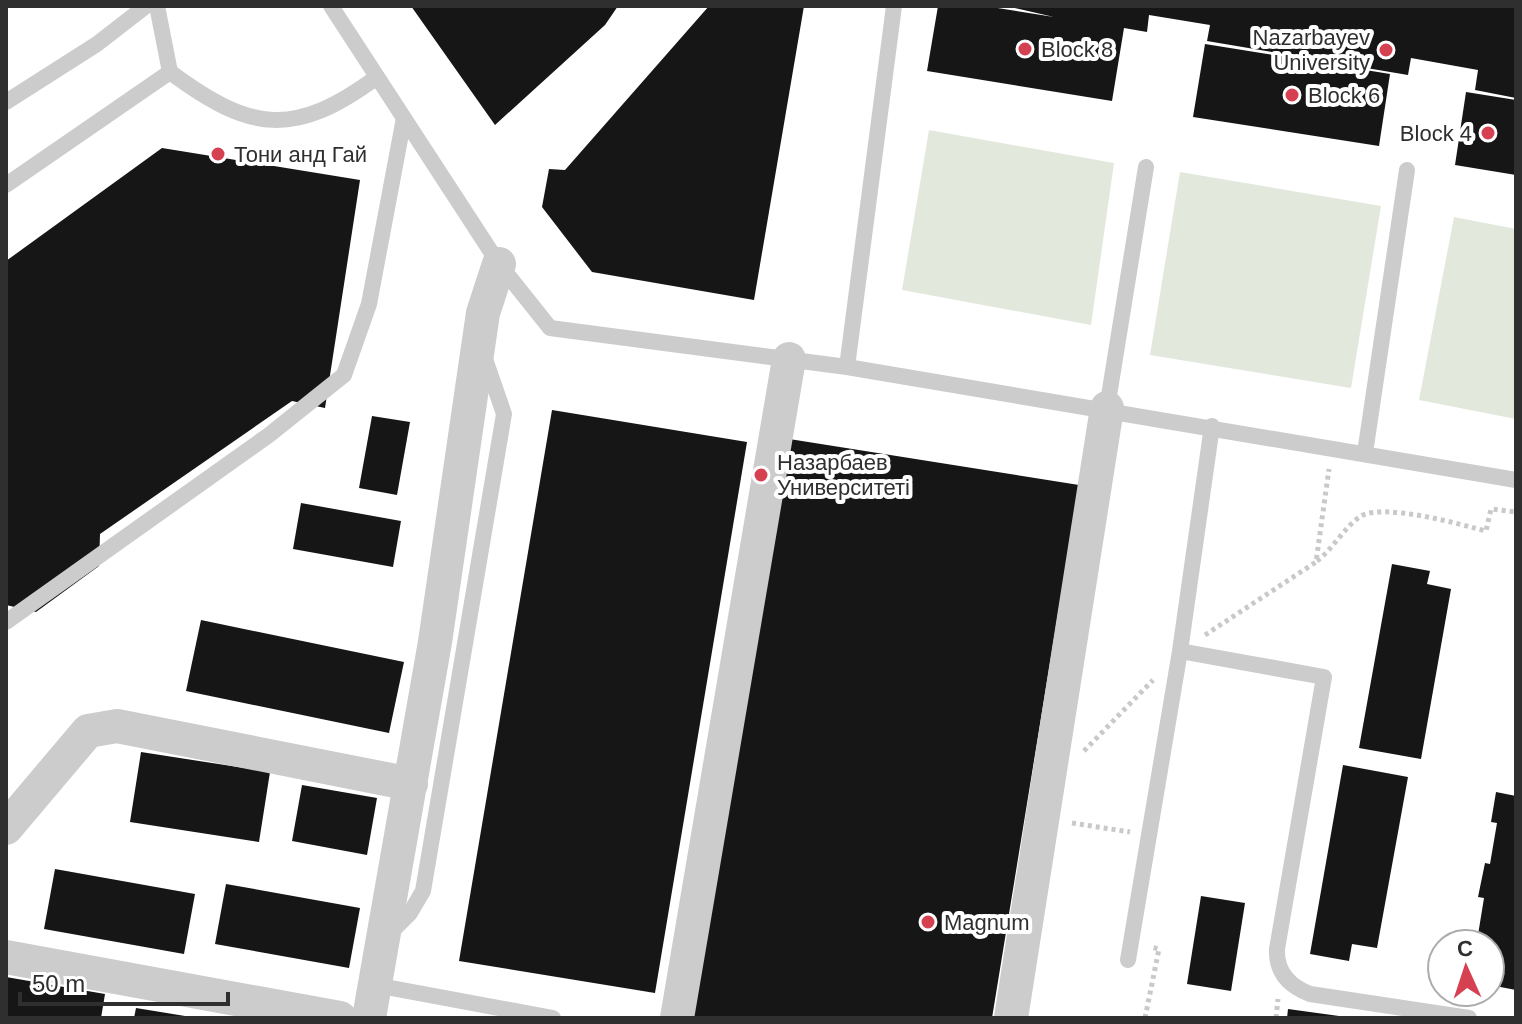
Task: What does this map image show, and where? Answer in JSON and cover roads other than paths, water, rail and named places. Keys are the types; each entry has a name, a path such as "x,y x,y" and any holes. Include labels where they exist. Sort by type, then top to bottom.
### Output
{"street":[{"path":"369,1018 411,784 483,313 499,264"},
{"path":"677,1018 789,359"},
{"path":"1011,1018 1042,805 1107,408"},
{"path":"6,828 88,731 117,726 411,784"},
{"path":"6,957 340,1018"}],"lane":[{"path":"6,102 97,44 146,6"},
{"path":"157,6 170,72 203,96 251,119 289,120 338,105 377,77"},
{"path":"331,6 499,264 550,328 847,367 1107,408 1516,480"},
{"path":"847,367 894,6"},
{"path":"6,185 170,72"},
{"path":"6,622 269,435 344,375 369,304 404,118"},
{"path":"1107,408 1146,167"},
{"path":"1365,453 1407,170"},
{"path":"383,941 410,913 423,891 504,414 479,341"},
{"path":"1130,951 1180,651 1212,426"},
{"path":"1180,651 1324,677 1277,949 1276,962 1281,973 1295,988 1310,994 1469,1018"},
{"path":"375,985 553,1018"}],"place":[{"name":"Block 8","path":"1025,49"},
{"name":"Nazarbayev University","path":"1386,50"},
{"name":"Block 6","path":"1292,95"},
{"name":"Block 4","path":"1488,133"},
{"name":"Тони анд Гай","path":"218,154"},
{"name":"Назарбаев Университеті","path":"761,475"},
{"name":"Magnum","path":"928,922"}]}
